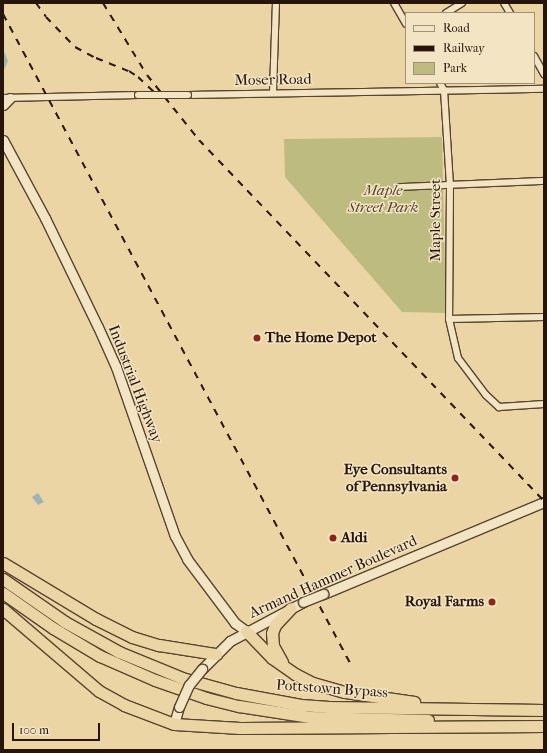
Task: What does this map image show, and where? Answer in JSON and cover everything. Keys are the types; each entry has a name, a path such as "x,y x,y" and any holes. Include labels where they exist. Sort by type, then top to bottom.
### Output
{"highway":[{"path":"3,563 96,619 132,637 159,645 216,654"},
{"name":"Pottstown Bypass","path":"3,579 86,635 119,652 167,673 209,687 267,700 301,705 354,707 393,703"},
{"name":"Pottstown Bypass","path":"3,593 53,628 125,669 206,698 278,713 364,724 544,722"},
{"path":"286,668 273,646 272,633 275,625 291,608"},
{"path":"3,610 99,691 124,705 174,724 240,728 364,724"},
{"path":"246,631 272,658 286,668 313,682 346,692 393,703 484,710 544,710"},
{"path":"397,723 544,726"}],"street":[{"path":"273,92 276,3"},
{"path":"394,3 405,22"},
{"path":"448,12 462,3"},
{"path":"504,3 509,12"},
{"path":"535,58 544,74"},
{"name":"Maple Street","path":"441,84 444,90 450,185 449,319 458,358 486,395 498,407 544,404"},
{"name":"Moser Road","path":"6,98 273,92 544,89"},
{"path":"3,105 6,98"},
{"name":"Industrial Highway","path":"3,140 45,218 98,326 116,367 175,536 187,559 235,623 246,631"},
{"path":"400,187 544,180"},
{"path":"449,319 544,317"},
{"name":"Armand Hammer Boulevard","path":"174,724 178,707 189,685 216,654 230,641 246,631 303,602 544,502"}],"green space":[{"name":"Maple Street Park","path":"442,137 446,313 402,312 285,177 284,139"}],"water":[{"path":"3,49 8,61 3,72"},
{"path":"38,493 44,502 38,505 32,497"}],"railway":[{"path":"36,3 46,17 75,47 96,58 129,71 138,77 155,93"},
{"path":"103,3 147,75 199,140 544,501"},
{"path":"3,14 351,665"}],"place":[{"name":"The Home Depot","path":"257,338"},
{"name":"Eye Consultants of Pennsylvania","path":"455,478"},
{"name":"Aldi","path":"333,538"},
{"name":"Royal Farms","path":"492,602"}]}
